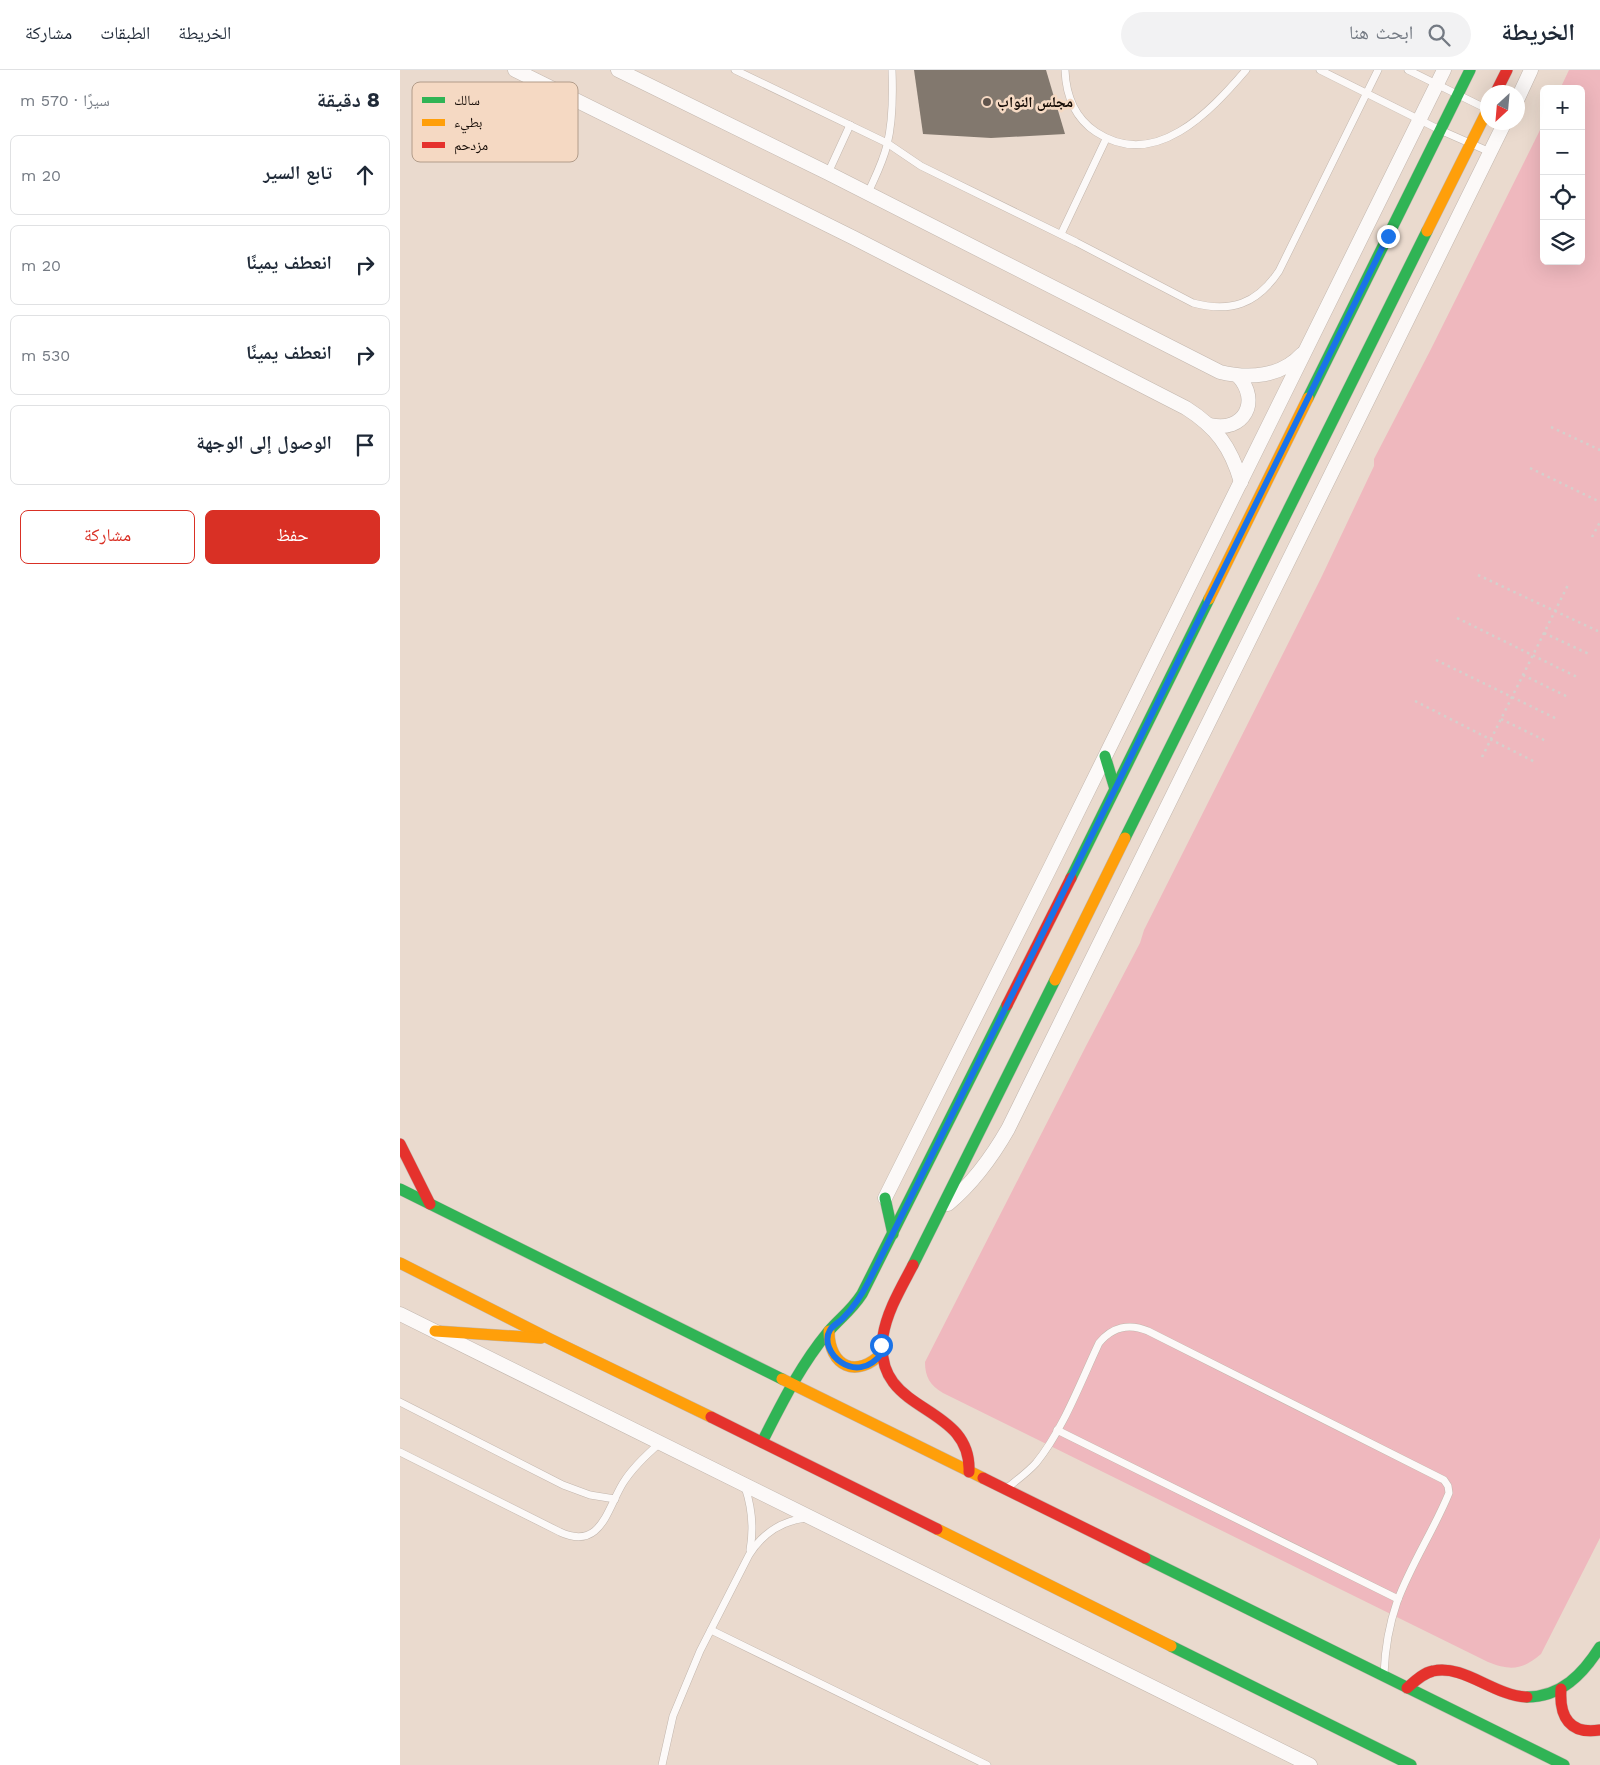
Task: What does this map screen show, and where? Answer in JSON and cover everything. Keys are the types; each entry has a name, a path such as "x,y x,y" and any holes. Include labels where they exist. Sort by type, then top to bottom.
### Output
{"street":[{"path":"515,70 539,82"},
{"path":"618,70 868,193 1220,372 1238,376 1270,373 1285,367 1299,358 1306,350"},
{"path":"893,1234 885,1198 1444,70"},
{"path":"762,1442 791,1384 830,1331 853,1308 893,1234 1470,70"},
{"path":"1500,85 1507,70"},
{"path":"1524,85 1532,70"},
{"path":"578,101 854,238 1186,408 1210,425 1221,437 1230,451 1241,482"},
{"path":"969,1472 969,1457 953,1429 941,1418 899,1391 889,1377 883,1362 882,1353 884,1329 891,1310 1480,123"},
{"path":"940,1211 953,1200 980,1170 998,1147 1008,1129 1501,130"},
{"path":"1210,425 1220,428 1230,426 1239,421 1246,413 1249,403 1248,394 1245,384 1238,376"},
{"path":"1105,756 1115,789"},
{"path":"400,1144 430,1204"},
{"path":"400,1189 1004,1490 1564,1765"},
{"path":"400,1263 1411,1765"},
{"path":"400,1314 1310,1765"},
{"path":"435,1331 550,1339"},
{"path":"830,1331 829,1347 832,1354 843,1364 857,1368 865,1367 872,1364 882,1353"},
{"path":"1407,1688 1415,1679 1425,1674 1446,1670 1467,1675 1506,1694 1534,1697 1550,1694 1574,1682 1600,1647"},
{"path":"1561,1690 1560,1706 1567,1720 1580,1730 1588,1732 1600,1730"}],"lane":[{"path":"735,70 887,143 921,166 1061,234 1193,302 1209,307 1226,308 1242,304 1257,296 1269,285 1279,271 1378,70"},
{"path":"868,193 882,161 887,143 893,100 892,70"},
{"path":"1065,70 1069,98 1078,115 1091,129 1106,139 1140,146 1157,143 1173,136 1214,105 1246,70"},
{"path":"1320,70 1440,130 1490,152"},
{"path":"1408,70 1480,106"},
{"path":"828,173 850,125"},
{"path":"1061,234 1106,139"},
{"path":"1004,1490 1021,1478 1047,1448 1099,1343 1105,1336 1121,1327 1130,1326 1148,1331 1444,1480 1448,1486 1446,1500 1398,1600 1387,1639 1384,1677"},
{"path":"400,1402 563,1485 590,1495 614,1499"},
{"path":"1057,1430 1398,1600"},
{"path":"400,1452 568,1535 585,1536 598,1529 603,1523 614,1499 634,1468 660,1442"},
{"path":"745,1486 753,1527 749,1555"},
{"path":"662,1765 674,1716 700,1651 754,1546 769,1531 788,1522 809,1518"},
{"path":"711,1630 987,1765"}],"path":[{"path":"1551,427 1600,450"},
{"path":"1530,468 1600,502"},
{"path":"1592,537 1600,522"},
{"path":"1478,575 1600,632"},
{"path":"1482,757 1569,583"},
{"path":"1457,618 1577,677"},
{"path":"1544,633 1589,654"},
{"path":"1436,660 1557,718"},
{"path":"1523,675 1568,697"},
{"path":"1415,701 1536,762"},
{"path":"1501,719 1546,741"}],"shaded area":[{"path":"1569,70 1600,70 1600,1538 1541,1654 1522,1666 1510,1668 1488,1662 943,1393 929,1380 925,1362 1140,943 1144,930 1321,578 1374,466 1374,459 1540,130 1540,265 1585,265 1585,85 1562,85"}],"building":[{"name":"مجلس النواب","path":"914,70 1046,70 1065,134 991,138 923,134"}],"traffic: fast":[{"path":"1308,398 1470,70"},
{"path":"1125,838 1427,231"},
{"path":"1071,878 1209,599"},
{"path":"1105,756 1115,789"},
{"path":"913,1265 1055,980"},
{"path":"762,1442 792,1385 809,1358 828,1332 850,1310 862,1294 1007,1005"},
{"path":"400,1189 782,1379"},
{"path":"885,1198 893,1234"},
{"path":"1145,1558 1564,1765"},
{"path":"1171,1646 1411,1765"},
{"path":"1527,1697 1550,1693 1570,1682 1586,1666 1600,1647"}],"traffic: slow":[{"path":"1427,231 1480,125"},
{"path":"1209,599 1308,398"},
{"path":"1055,980 1125,838"},
{"path":"400,1263 550,1339 711,1417"},
{"path":"435,1331 541,1338"},
{"path":"829,1331 830,1343 834,1353 839,1361 846,1365 854,1367 863,1366 873,1361 882,1353"},
{"path":"782,1379 983,1478"},
{"path":"937,1529 1171,1646"}],"traffic: jam":[{"path":"1500,85 1507,70"},
{"path":"1007,1005 1071,878"},
{"path":"400,1144 430,1204"},
{"path":"913,1265 895,1300 885,1327 883,1336 884,1362 892,1381 906,1395 955,1432 966,1449 969,1472"},
{"path":"711,1417 937,1529"},
{"path":"983,1478 1145,1558"},
{"path":"1407,1688 1426,1674 1445,1670 1468,1676 1503,1692 1527,1697"},
{"path":"1561,1689 1562,1708 1568,1722 1581,1730 1600,1730"}],"place":[{"name":"مجلس النواب","path":"987,102"}],"route":[{"path":"881,1345 882,1353 878,1359 872,1364 857,1368 850,1367 837,1360 832,1354 828,1340 830,1331 853,1308 862,1294 902,1216 1388,236"}]}
